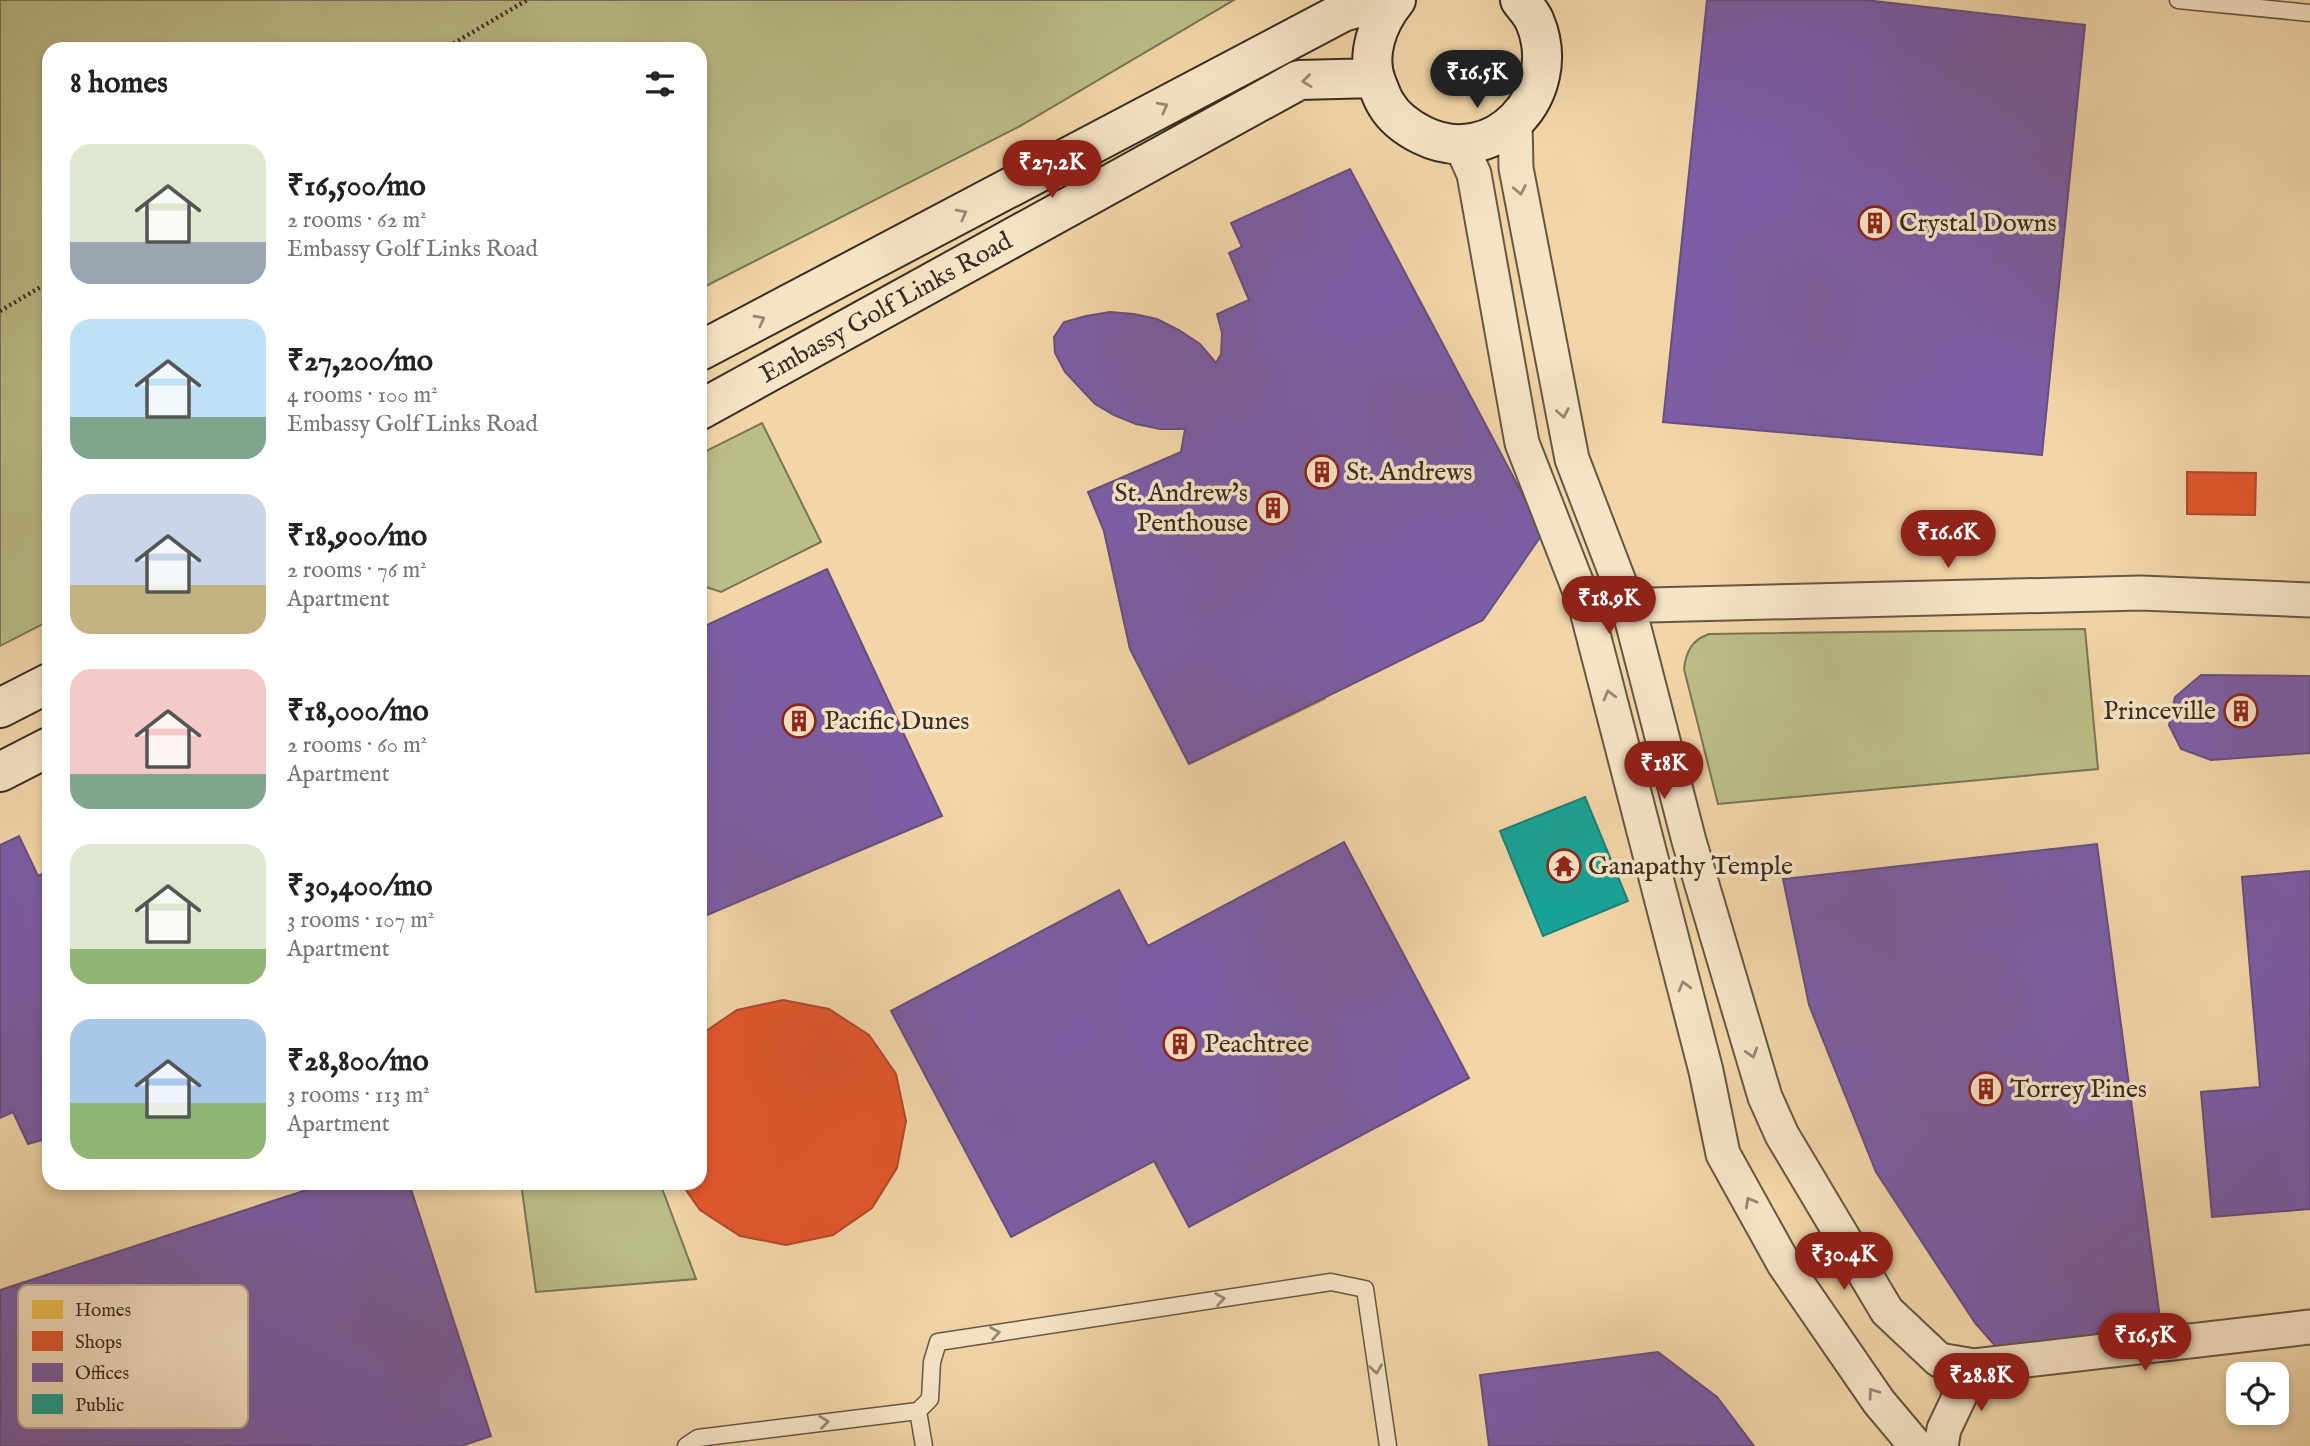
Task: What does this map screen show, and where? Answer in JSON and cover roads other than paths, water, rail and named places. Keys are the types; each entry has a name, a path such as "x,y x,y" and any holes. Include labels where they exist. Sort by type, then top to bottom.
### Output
{"street":[{"name":"Embassy Golf Links Road","path":"707,347 1343,12 1384,0"},
{"path":"1396,0 1386,12 1376,33 1373,56 1375,78 1386,105 1406,127 1433,140 1460,143 1491,138 1515,122 1533,100 1541,74 1542,46 1529,7"},
{"name":"Embassy Golf Links Road","path":"707,406 1299,80 1375,78"},
{"path":"1515,122 1516,168 1572,459 1628,605 1689,841 1765,1097 1782,1135 1887,1311 1939,1360 1974,1366 2310,1327"},
{"path":"1460,143 1474,174 1522,443 1586,607 1703,1058 1723,1154 1784,1265 1879,1402 1916,1446"},
{"path":"1586,607 2141,593 2310,600"},
{"path":"0,708 42,687"},
{"path":"0,772 42,751"},
{"path":"1941,1446 1944,1429 1974,1366"}],"lane":[{"path":"2178,0 2310,13"},
{"path":"686,1446 698,1438 918,1411 930,1399 932,1362 938,1342 1331,1282 1365,1289 1388,1446"},
{"path":"918,1411 924,1446"}],"place":[{"name":"Crystal Downs","path":"1875,223"},
{"name":"St. Andrews","path":"1322,472"},
{"name":"St. Andrew's Penthouse","path":"1273,508"},
{"name":"Princeville","path":"2241,711"},
{"name":"Pacific Dunes","path":"799,721"},
{"name":"Ganapathy Temple","path":"1564,866"},
{"name":"Peachtree","path":"1180,1044"},
{"name":"Torrey Pines","path":"1986,1089"}]}
